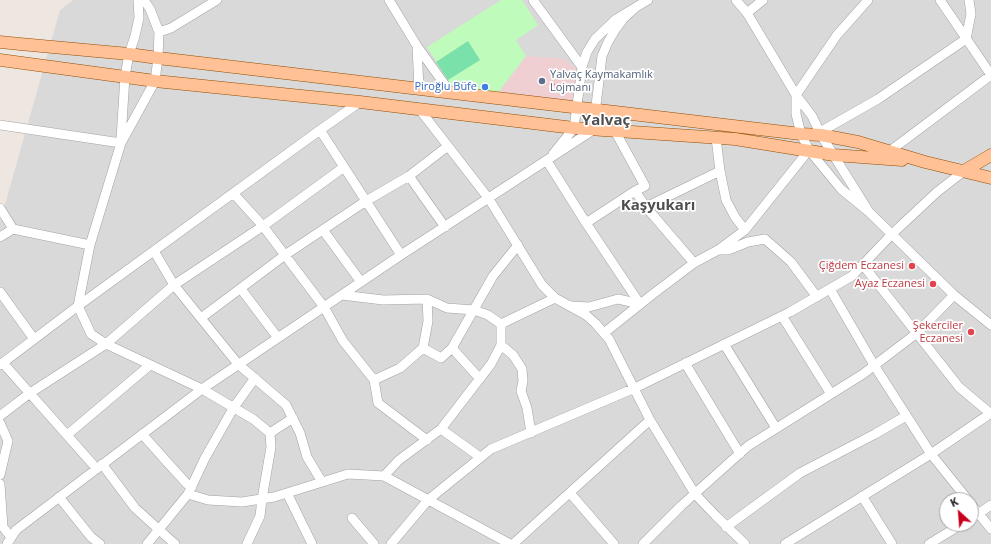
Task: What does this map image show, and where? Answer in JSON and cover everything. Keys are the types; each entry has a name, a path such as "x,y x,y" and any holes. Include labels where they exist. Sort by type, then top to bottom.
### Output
{"main road":[{"path":"0,42 129,54 801,134 821,134 858,142 925,162 991,178"},
{"path":"0,63 125,76 155,81 360,102 574,128 614,132 735,139 834,155 925,162"},
{"path":"964,171 991,155"}],"street":[{"path":"121,142 125,76 129,54 136,36 139,18 138,0"},
{"path":"144,0 150,9 159,32 155,81 121,142 90,245 78,306 91,334 106,344 202,389 253,419 270,433 271,447 260,516 247,544"},
{"path":"159,32 171,28 217,0"},
{"path":"389,0 417,46 450,92"},
{"path":"533,0 582,67"},
{"path":"547,161 574,128 582,67 587,52 594,39 616,19 648,0"},
{"path":"736,0 747,13 796,95 812,116 821,134 869,212"},
{"path":"747,13 763,0"},
{"path":"868,0 837,35 796,95 796,114 801,134 809,150 841,189 869,212 954,296 991,326"},
{"path":"878,158 890,151 991,75 940,0"},
{"path":"821,134 878,99 966,39 971,14 971,1"},
{"path":"9,541 16,530 202,389 401,255 593,130 602,56 615,30 623,19 635,8"},
{"path":"417,46 419,89"},
{"path":"175,544 135,508 100,466 67,435 2,364 78,306 232,193 360,102"},
{"path":"420,110 489,198 542,285 555,298 586,315 609,339 650,420 695,494 742,543"},
{"path":"0,125 121,142"},
{"path":"320,130 401,255"},
{"path":"586,223 645,186 614,132"},
{"path":"716,138 720,171 726,200 735,217 745,230"},
{"path":"201,318 286,255 366,201 409,176 448,146"},
{"path":"604,333 694,263 718,250 745,230 809,150"},
{"path":"547,161 640,304"},
{"path":"0,416 30,393 106,344 174,285 263,226 344,167"},
{"path":"646,207 720,171"},
{"path":"391,544 428,500 491,449 635,388 782,316 852,276 892,234 937,192 964,171"},
{"path":"409,176 445,227"},
{"path":"635,191 646,207 694,263"},
{"path":"232,193 263,226 324,307 343,341 374,380 378,403 427,440"},
{"path":"0,208 13,229"},
{"path":"0,237 13,229 90,245"},
{"path":"323,230 362,282"},
{"path":"718,250 728,250 748,242 765,239 791,262 817,296"},
{"path":"423,348 442,358 452,348 492,276 518,245"},
{"path":"154,251 174,285 238,364 286,405 300,433 308,457 322,482"},
{"path":"785,544 931,454 991,414 959,387 863,265"},
{"path":"241,289 278,338"},
{"path":"830,289 874,366 906,416 931,454 962,492"},
{"path":"0,292 34,339"},
{"path":"342,295 383,300 427,299 447,308 474,310 488,315 501,324"},
{"path":"643,544 748,446 874,366 917,333 954,296"},
{"path":"501,324 555,298"},
{"path":"374,380 400,368 423,348 428,321 427,299"},
{"path":"570,306 589,307 618,299 640,304"},
{"path":"782,316 831,394"},
{"path":"384,476 399,460 441,429 480,379 491,364 501,345 501,324"},
{"path":"724,344 776,428"},
{"path":"501,345 513,355 522,369 523,381 521,391 527,408 531,433"},
{"path":"452,348 480,379"},
{"path":"685,363 740,454"},
{"path":"67,435 150,365"},
{"path":"150,543 158,530 190,490 205,458 234,407 255,378"},
{"path":"726,527 800,473 906,416"},
{"path":"270,433 293,418"},
{"path":"142,434 187,484 190,490 208,500 242,502 274,497 348,474 384,476 512,544 650,420"},
{"path":"0,423 8,441 0,475"},
{"path":"441,429 480,457"},
{"path":"0,484 2,527 9,541"},
{"path":"287,493 312,544"},
{"path":"570,493 614,544"},
{"path":"862,496 892,544"},
{"path":"59,497 91,537 100,544"},
{"path":"979,513 991,505"},
{"path":"352,518 374,544"},
{"path":"979,519 991,529"},
{"path":"929,544 949,532"}],"path":[{"path":"549,84 580,87"}],"shaded area":[{"path":"73,0 991,0 991,544 0,544 0,222 60,10"},
{"name":"Yalvaç Kaymakamlık Lojmanı","path":"526,56 565,59 579,72 575,104 497,94"}],"green space":[{"path":"501,0 522,0 538,25 516,40 526,56 497,94 453,88 427,47"},
{"path":"468,41 480,60 448,80 436,62"}],"place":[{"name":"Yalvaç Kaymakamlık Lojmanı","path":"542,81"},
{"name":"Piroğlu Büfe","path":"485,87"},
{"name":"Çiğdem Eczanesi","path":"912,266"},
{"name":"Ayaz Eczanesi","path":"933,284"},
{"name":"Şekerciler Eczanesi","path":"971,332"}],"district":[{"name":"Yalvaç","path":"606,121"},
{"name":"Kaşyukarı","path":"658,206"}]}
